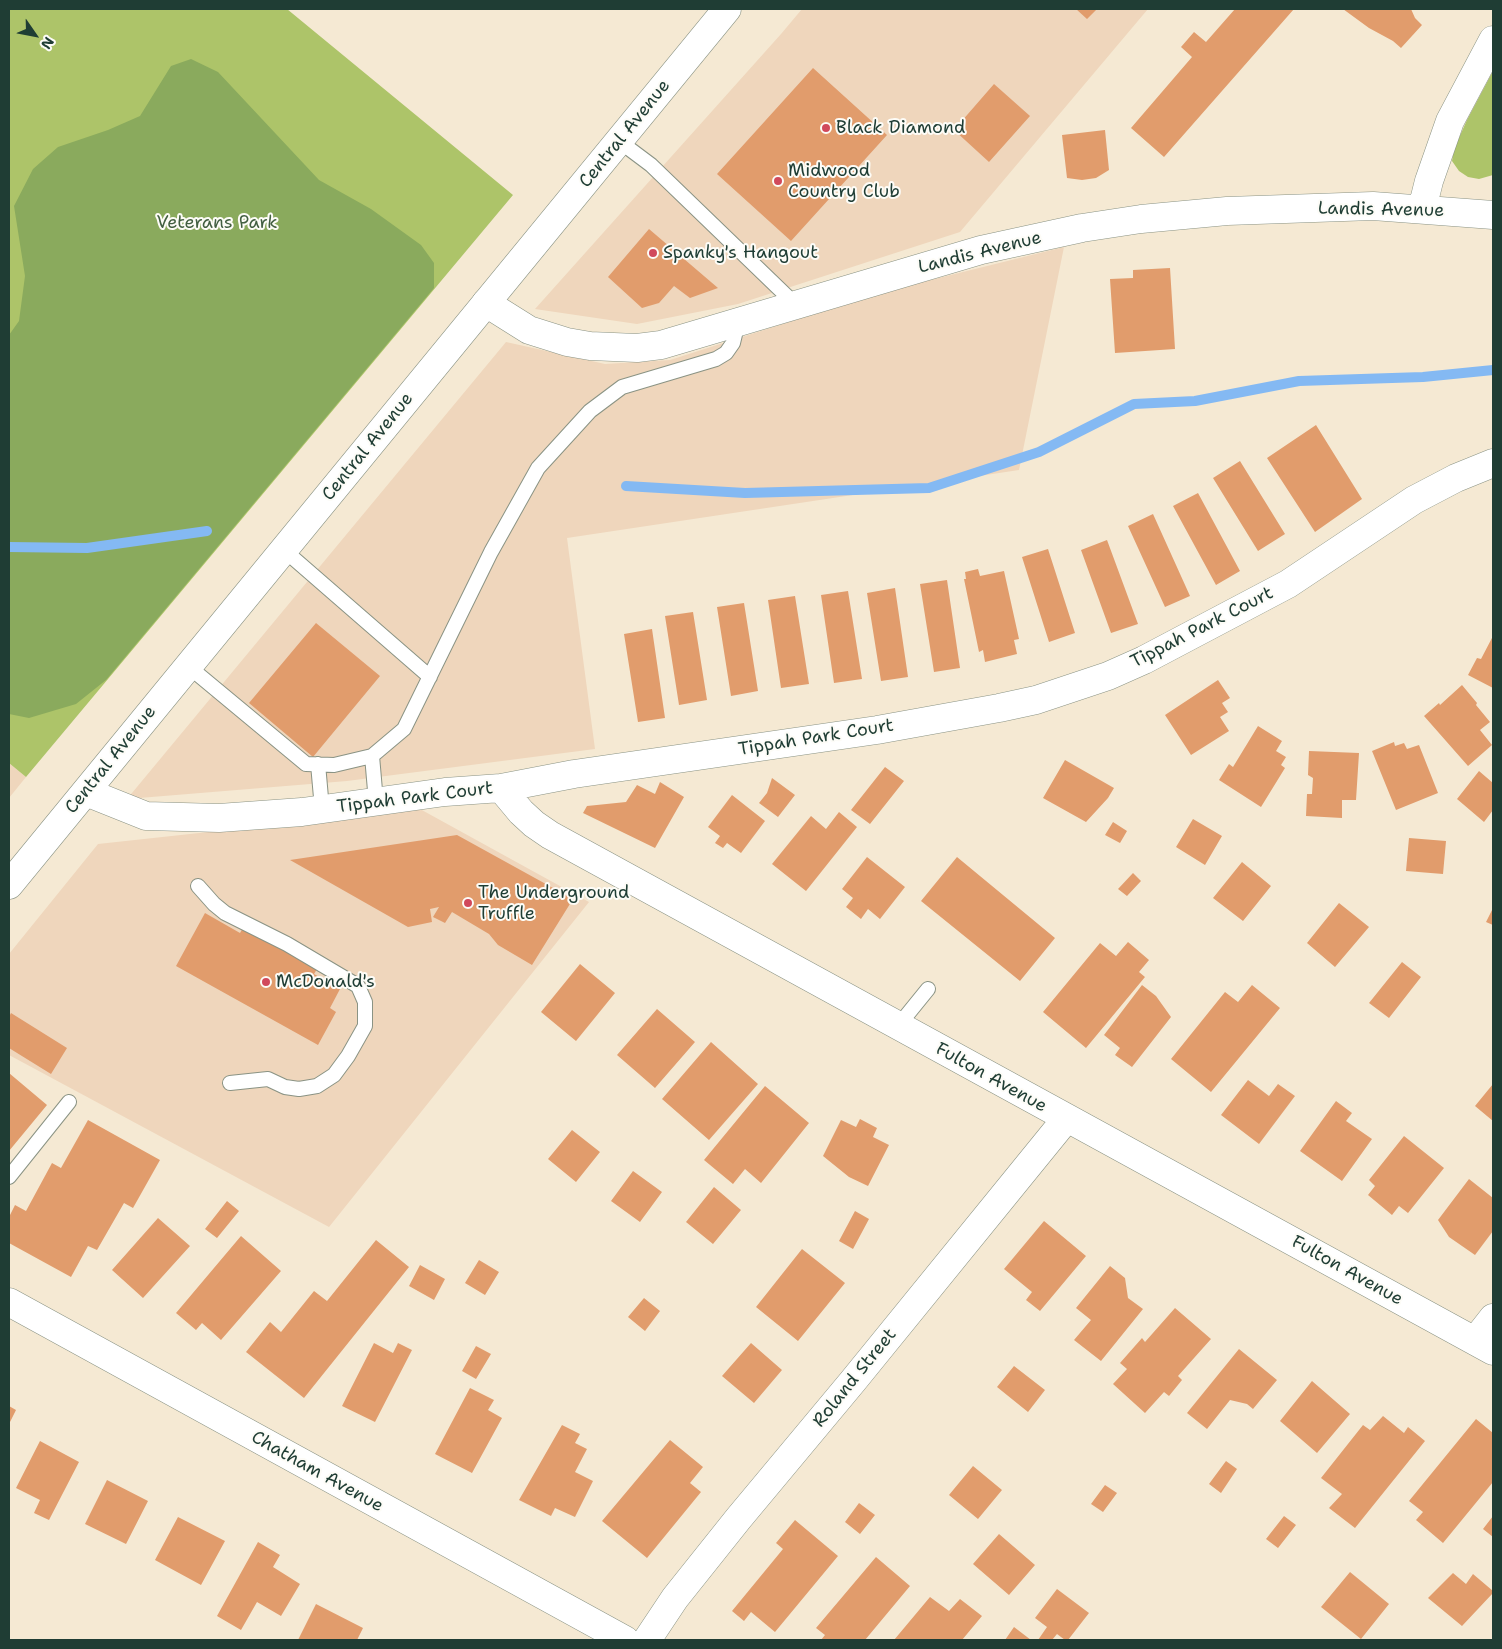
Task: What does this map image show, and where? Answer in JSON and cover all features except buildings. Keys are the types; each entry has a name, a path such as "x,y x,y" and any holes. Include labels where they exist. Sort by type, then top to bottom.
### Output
{"street":[{"name":"Central Avenue","path":"9,885 727,9"},
{"path":"1422,209 1429,181 1450,120 1493,40"},
{"name":"Landis Avenue","path":"486,303 529,330 567,342 590,346 637,348 661,345 981,250 1082,228 1227,211 1373,206 1493,214"},
{"name":"Tippah Park Court","path":"86,792 146,816 219,818 322,809 445,792 501,788 574,774 877,730 1036,700 1108,676 1144,660 1288,584 1414,500 1456,478 1493,463"},
{"name":"Fulton Avenue","path":"501,788 521,812 550,835 1484,1346"},
{"name":"Roland Street","path":"647,1640 675,1598 738,1519 1066,1119"},
{"name":"Chatham Avenue","path":"9,1302 625,1640"},
{"path":"1484,1346 1493,1318"}],"lane":[{"path":"619,140 651,165 796,305"},
{"path":"188,666 306,764 334,765 372,756 404,729 491,552 538,468 590,411 622,387 716,359 726,353 733,343 738,322"},
{"path":"284,550 430,677"},
{"path":"372,756 376,802"},
{"path":"318,764 322,809"},
{"path":"198,886 225,913 287,944 358,986 365,1002 365,1026 348,1056 334,1075 317,1086 299,1089 285,1087 268,1079 230,1083"},
{"path":"898,1026 928,989"},
{"path":"9,1177 69,1102"}],"shaded area":[{"path":"802,9 1148,9 960,232 738,304 637,324 535,309 781,34"},
{"path":"1064,247 1019,470 567,538 595,749 347,781 127,799 506,342 605,364 670,360 886,291"},
{"path":"9,763 26,777 9,798"},
{"path":"420,809 589,902 329,1227 9,1055 9,954 98,844"}],"green space":[{"name":"Veterans Park","path":"9,9 287,9 513,195 26,777 9,763"},
{"name":"Veterans Park","path":"191,59 218,72 319,180 371,209 421,245 434,263 434,288 106,680 76,704 29,718 9,714 9,335 19,321 25,276 14,206 33,169 58,147 108,130 140,116 171,66"},
{"path":"1493,71 1493,175 1479,179 1468,177 1459,171 1452,161 1454,149"}],"waterway":[{"path":"626,486 745,493 929,488 1039,452 1134,404 1195,401 1299,381 1423,377 1493,370"},
{"path":"9,547 87,548 207,531"}],"place":[{"name":"Black Diamond","path":"826,128"},
{"name":"Midwood Country Club","path":"778,181"},
{"name":"Spanky's Hangout","path":"653,253"},
{"name":"The Underground Truffle","path":"468,903"},
{"name":"McDonald's","path":"266,982"}]}
